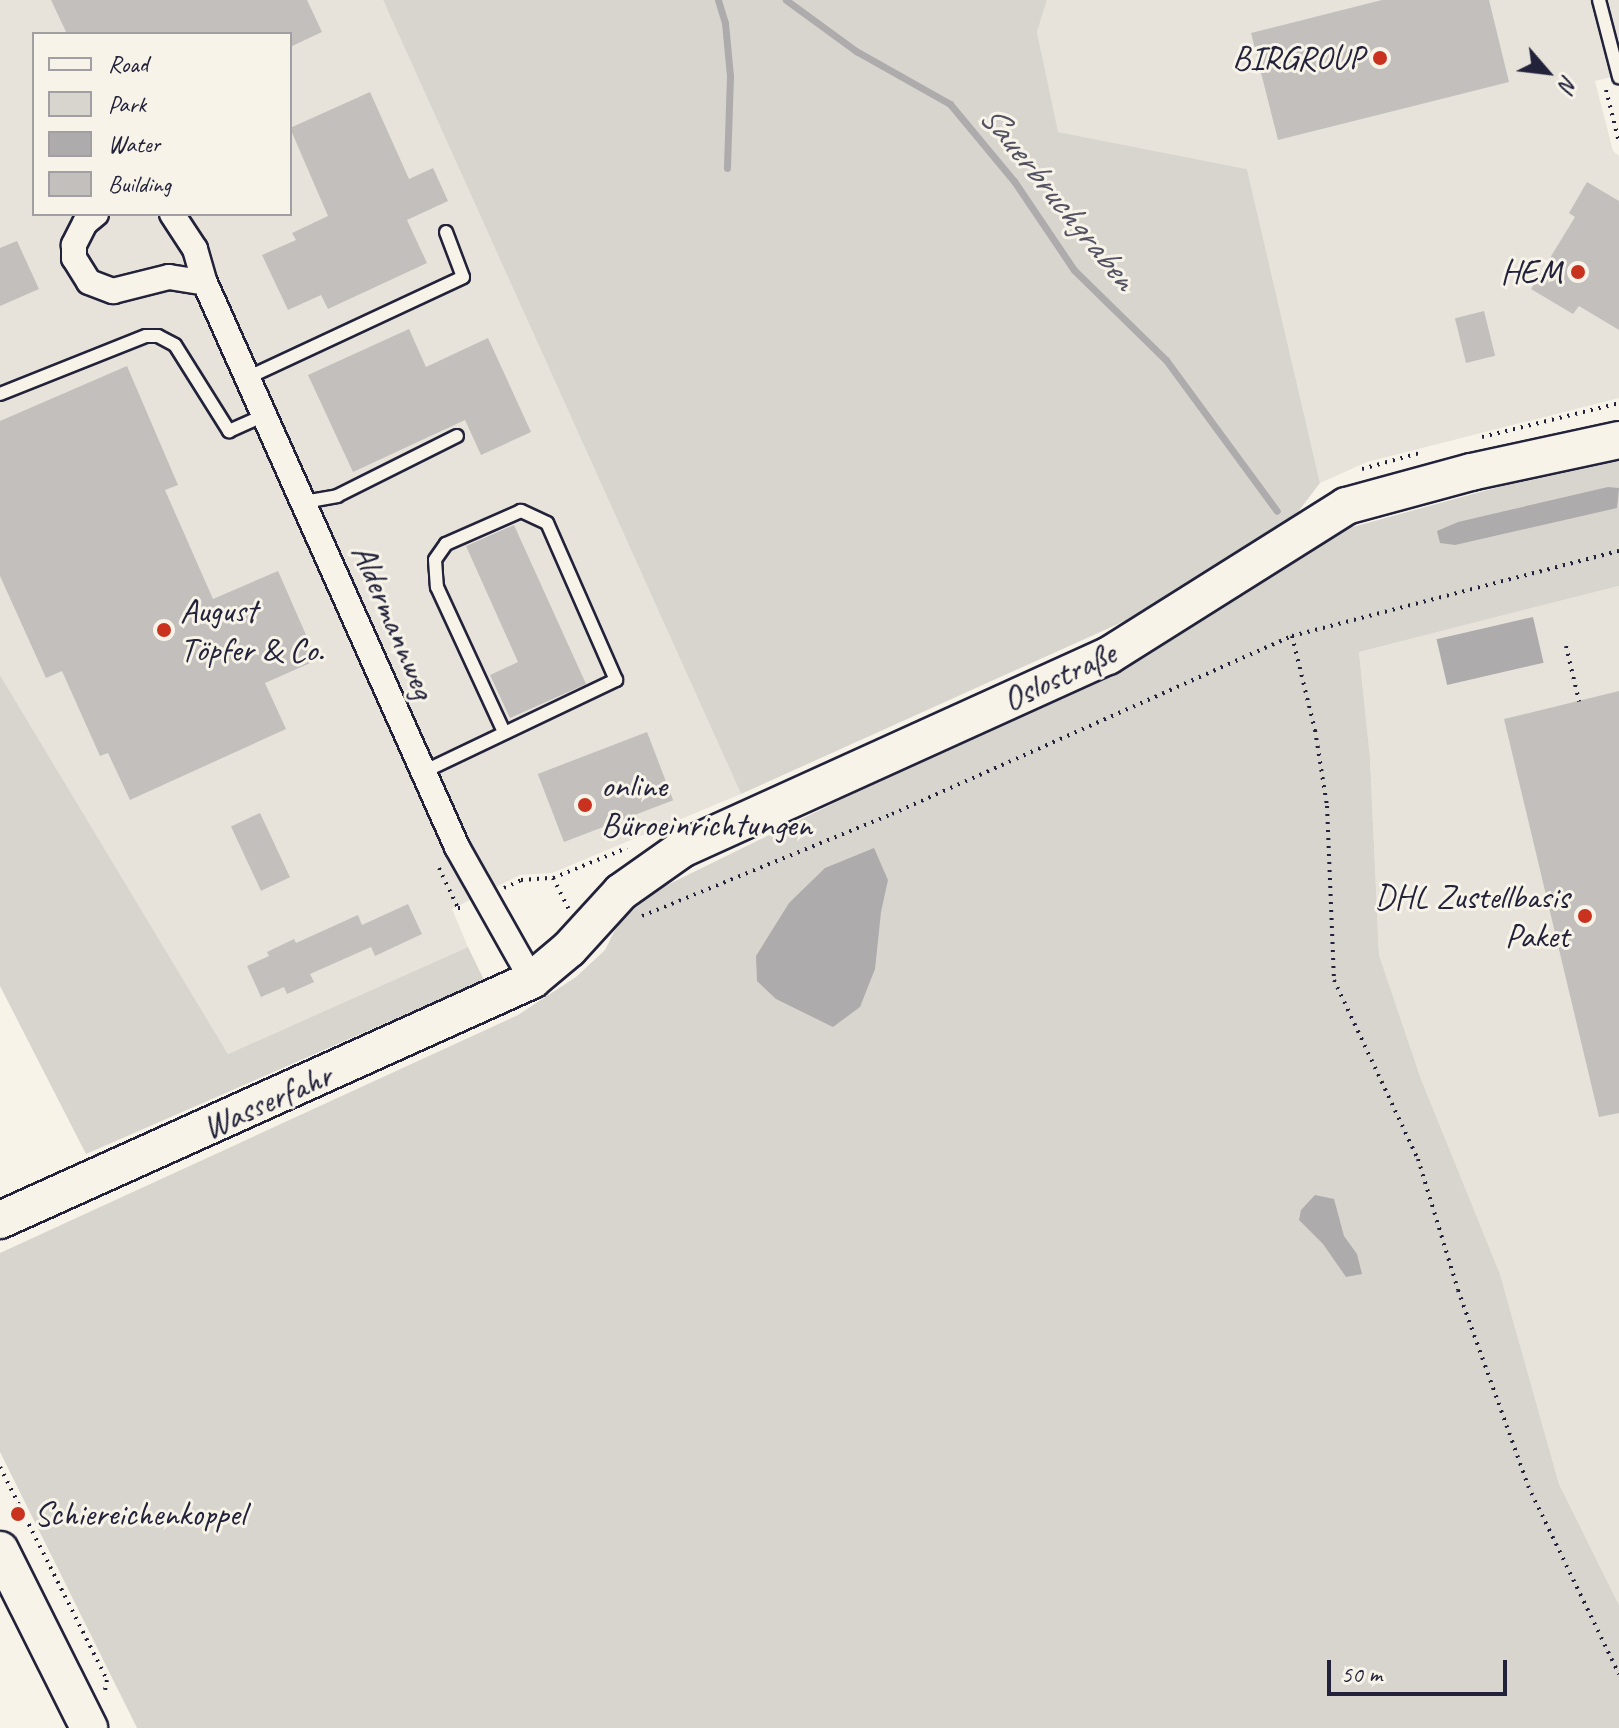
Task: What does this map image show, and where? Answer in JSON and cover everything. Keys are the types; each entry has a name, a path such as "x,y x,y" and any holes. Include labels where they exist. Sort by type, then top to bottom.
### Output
{"street":[{"path":"94,216 85,223 74,245 74,258 89,282 113,291 169,277 205,283"},
{"name":"Aldermannweg","path":"173,216 195,249 205,283 457,847 532,980"},
{"name":"Oslostraße","path":"532,980 569,949 621,892 682,849 1108,656 1346,506 1471,472 1619,440"},
{"name":"Wasserfahr","path":"0,1220 532,980"},
{"path":"0,1550 85,1727"}],"lane":[{"path":"1599,0 1619,77"},
{"path":"249,377 463,277 446,232"},
{"path":"0,394 146,336 158,336 175,345 229,431 265,415"},
{"path":"304,502 337,496 457,436"},
{"path":"423,772 616,680 547,523 521,511 446,544 435,560 437,587 504,732"}],"path":[{"path":"1604,82 1619,142"},
{"path":"638,918 892,814 1292,636 1619,551"},
{"path":"1292,636 1315,730 1327,806 1334,980 1418,1159 1458,1290 1528,1486 1619,1674"},
{"path":"1566,646 1579,701"},
{"path":"438,865 460,909"},
{"path":"0,1467 107,1680"}],"shaded area":[{"path":"0,0 383,0 741,794 552,873 520,875 452,909 468,947 228,1054 0,675"},
{"path":"1047,0 1619,0 1619,75 1595,81 1613,151 1619,156 1619,398 1367,462 1320,483 1247,169 1057,132 1037,32"},
{"path":"1619,586 1619,1605 1559,1484 1500,1274 1421,1079 1379,955 1370,757 1359,652"}],"green space":[{"path":"383,0 1047,0 1037,32 1058,132 1247,169 1320,483 1294,517 1138,615 741,794"},
{"path":"1619,454 1619,586 1359,652 1370,757 1379,955 1421,1079 1500,1274 1559,1484 1619,1605 1619,1728 137,1728 0,1452 0,1253 518,1015 576,977 605,950 619,922 655,891 1170,638 1349,528"},
{"path":"0,675 228,1054 468,947 484,980 86,1154 0,986"}],"water":[{"path":"1608,487 1619,488 1617,508 1455,545 1440,543 1437,531 1458,522"},
{"path":"1533,617 1544,663 1447,685 1437,639"},
{"path":"874,848 888,880 875,969 860,1007 833,1027 776,999 757,981 756,956 789,903 825,868"},
{"path":"1315,1195 1334,1199 1344,1236 1357,1254 1362,1274 1346,1277 1323,1244 1299,1220 1301,1210"}],"building":[{"path":"51,0 307,0 322,32 292,46 292,32 66,32"},
{"name":"BIRGROUP","path":"1382,0 1489,0 1509,82 1278,140 1251,33"},
{"path":"370,92 409,179 433,168 448,201 407,220 427,263 328,309 321,295 288,310 262,255 296,240 292,233 328,216 292,127"},
{"path":"1587,182 1619,201 1619,330 1579,306 1573,314 1531,289 1575,217 1569,213"},
{"path":"17,241 39,289 0,306 0,248"},
{"path":"1484,311 1495,356 1466,363 1455,318"},
{"path":"409,329 426,367 488,338 531,432 481,455 465,420 353,472 308,375"},
{"path":"127,366 178,485 165,490 213,599 278,571 317,660 265,683 286,729 130,800 108,753 100,756 62,671 46,678 0,576 0,421"},
{"path":"514,525 586,684 510,718 490,675 518,662 466,546"},
{"name":"DHL Zustellbasis Paket","path":"1619,691 1619,1113 1599,1117 1504,719"},
{"path":"647,732 673,800 564,842 538,774"},
{"path":"260,813 290,877 261,891 231,827"},
{"path":"408,904 422,934 375,956 371,947 310,974 314,982 287,994 284,987 261,997 247,966 269,956 267,952 294,939 296,943 358,915 362,925"}],"waterway":[{"path":"718,0 725,23 730,76 727,168"},
{"name":"Sauerbruchgraben","path":"786,0 856,51 950,104 1014,181 1074,270 1166,360 1277,511"}],"place":[{"name":"BIRGROUP","path":"1380,58"},
{"name":"HEM","path":"1578,272"},
{"name":"August Töpfer & Co.","path":"164,630"},
{"name":"online Büroeinrichtungen","path":"585,805"},
{"name":"DHL Zustellbasis Paket","path":"1585,916"},
{"name":"Schiereichenkoppel","path":"18,1514"}]}
